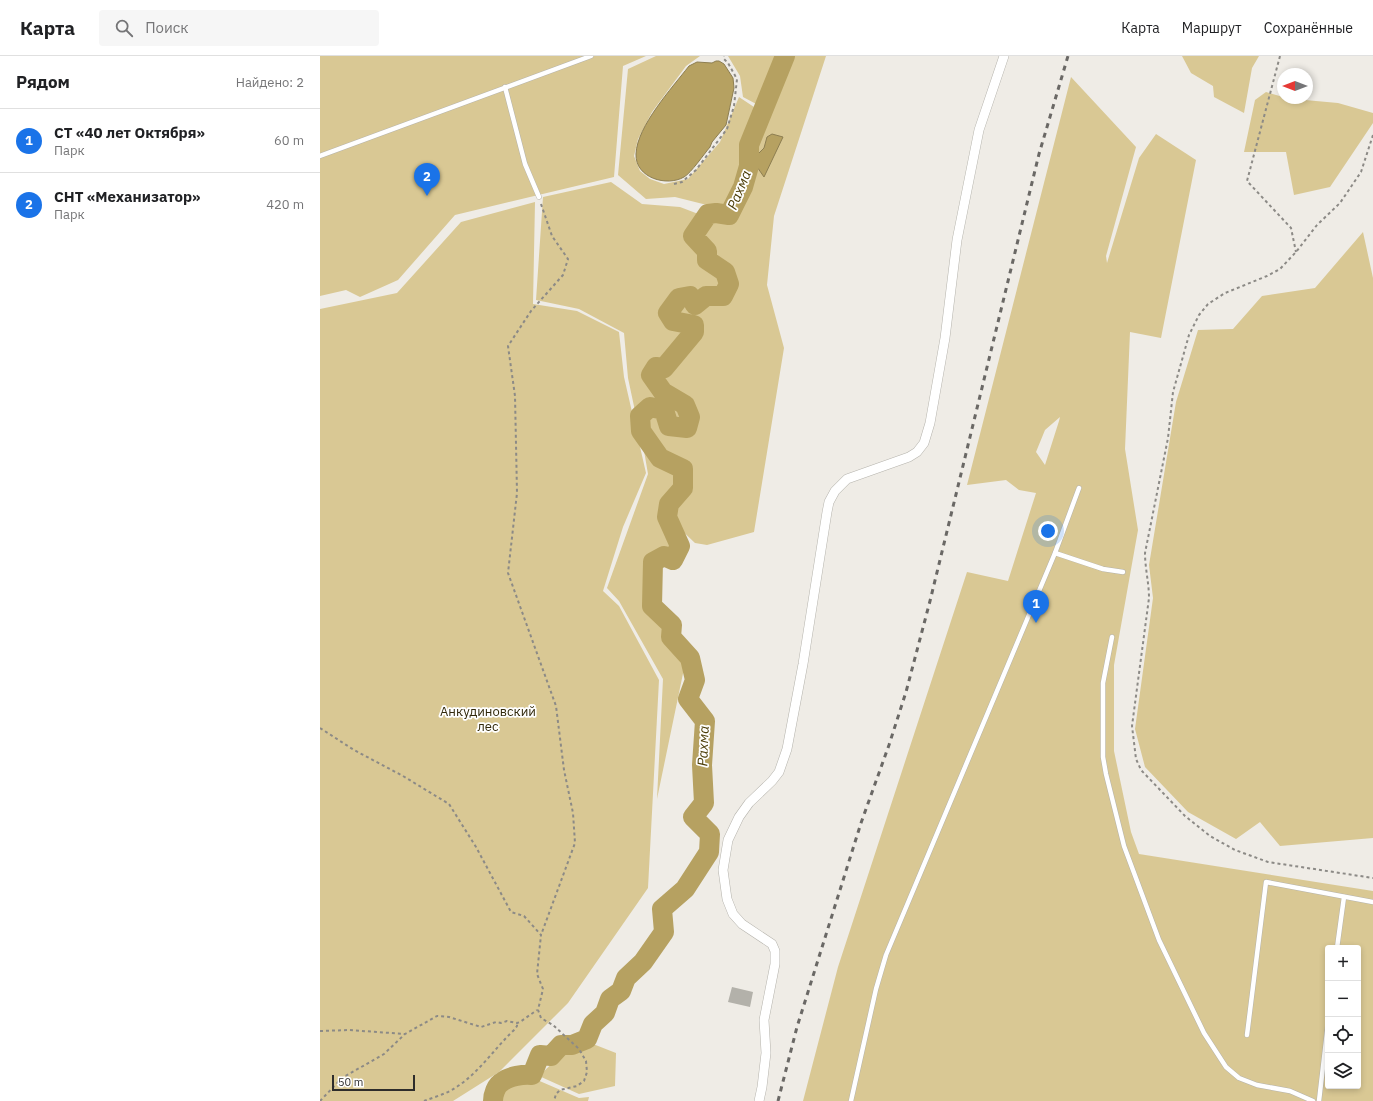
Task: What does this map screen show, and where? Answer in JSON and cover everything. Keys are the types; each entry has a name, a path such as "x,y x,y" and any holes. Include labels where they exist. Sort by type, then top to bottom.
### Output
{"street":[{"path":"759,1101 766,1052 764,1020 775,964 775,951 772,944 742,924 733,914 726,899 723,870 728,840 739,817 749,803 772,781 779,772 788,749 827,512 835,491 848,479 909,457 917,452 924,443 930,423 945,338 956,240 979,130 1004,56"}],"lane":[{"path":"320,156 591,56"},
{"path":"505,87 525,164 539,197"},
{"path":"851,1101 876,990 886,956 1055,553 1079,488"},
{"path":"1055,553 1103,569 1123,572"},
{"path":"1112,637 1103,683 1103,756 1124,846 1159,940 1204,1033 1226,1067 1239,1078 1257,1085 1290,1091 1313,1101"},
{"path":"1248,1035 1266,882 1373,902"},
{"path":"1337,945 1344,897"},
{"path":"1318,1101 1325,1047"}],"path":[{"path":"674,184 682,182 696,170 727,129 734,106 737,80 728,63 724,59 724,56"},
{"path":"1280,56 1247,181 1291,228 1296,252"},
{"path":"1373,135 1361,172 1340,202 1317,225 1296,252 1274,272 1224,293 1208,304 1199,315 1189,335 1173,392 1168,438 1145,553 1149,598 1132,726 1136,759 1141,770 1185,816 1210,836 1235,850 1268,862 1373,878"},
{"path":"539,197 552,236 568,259 563,274 531,311 508,346 515,396 517,493 508,574 556,706 564,770 573,813 575,844 541,934 537,974 543,989 538,1010 541,1018 553,1025 579,1049 586,1061 587,1072 584,1081 576,1086 560,1090 556,1094 554,1101"},
{"path":"320,728 354,750 403,776 449,804 476,847 511,912 524,916 541,934"},
{"path":"320,1101 342,1078 384,1054 405,1034 437,1016 449,1017 481,1027 496,1022 501,1023 512,1021 517,1023 538,1010"},
{"path":"424,1101 454,1089 466,1081 486,1062 514,1030 517,1023"},
{"path":"320,1031 349,1030 405,1034"}],"green space":[{"path":"320,56 646,56 623,66 614,177 455,215 398,280 360,297 346,290 320,296"},
{"path":"656,56 700,56 686,66 652,112 638,139 634,156 640,171 650,179 664,184 688,179 720,142 739,97 754,107 742,158 739,183 725,207 707,205 675,197 646,199 618,175 628,69"},
{"path":"728,56 782,56 760,106 743,97 740,76"},
{"path":"791,56 826,56 774,216 767,285 784,348 754,532 707,545 695,543 673,522 673,506 689,488 688,466 661,452 646,426 652,415 661,417 666,431 691,432 694,416 690,402 665,387 660,374 666,373 698,334 696,322 675,313 688,303 696,310 708,301 724,300 732,289 732,276 711,257 710,248 699,235 713,218 732,219 752,169 754,146"},
{"path":"1182,56 1259,56 1252,68 1244,113 1214,97 1213,86 1191,73"},
{"path":"1071,77 1136,147 1106,256 1107,263 1139,158 1156,134 1196,160 1161,338 1130,332 1125,449 1138,530 1114,665 1114,751 1131,832 1139,854 1373,891 1373,1101 803,1101 838,967 967,572 1008,581 1036,493 1019,490 1006,480 967,485","holes":["1060,417 1045,465 1036,452 1045,430"]},
{"path":"1266,92 1277,95 1277,104 1313,104 1313,101 1338,103 1373,113 1373,123 1330,187 1294,195 1286,152 1244,152 1255,100"},
{"path":"611,182 642,204 680,207 701,215 690,238 701,253 706,264 723,280 718,291 705,291 699,298 690,290 679,294 663,312 667,321 688,331 663,362 654,362 646,372 655,391 678,408 681,418 674,420 665,404 647,402 635,411 628,378 624,333 579,309 536,300 543,197"},
{"name":"Анкудиновский лес","path":"535,202 533,304 577,311 619,332 624,377 646,473 623,527 603,591 619,606 659,680 648,888 568,1003 499,1072 453,1101 320,1101 320,309 397,293 461,222"},
{"path":"1363,232 1373,278 1373,838 1280,846 1260,822 1236,839 1188,812 1145,767 1135,729 1153,598 1149,565 1176,402 1198,330 1233,329 1262,296 1315,288"},
{"path":"642,439 661,465 679,474 679,486 664,504 663,521 675,545 672,555 662,553 649,560 648,608 667,627 668,640 686,659 657,799 663,679 619,601 607,588 648,474"},
{"path":"593,1044 616,1053 615,1086 579,1094 539,1076 566,1050"},
{"path":"535,1079 579,1098 589,1097 588,1101 496,1101 497,1095 518,1080"}],"shaded area":[{"path":"716,61 724,64 733,78 734,88 726,125 690,172 684,177 669,181 653,178 646,174 637,162 636,154 642,132 656,108 689,66 697,62 712,63"},
{"path":"772,134 783,137 764,177 755,164 756,156 764,148 767,137"}],"building":[{"path":"732,987 753,992 750,1007 728,1002"}],"waterway":[{"name":"Рахма","path":"493,1101 494,1093 500,1083 509,1078 532,1075 540,1055 551,1056 561,1045 572,1045 587,1039 593,1024 605,1013 610,999 621,991 626,978 643,962 664,932 662,909 685,889 709,852 710,834 693,817 704,803 702,765 705,721 688,699 695,680 690,658 671,637 672,625 652,606 653,562 664,556 673,560 680,546 667,517 669,504 683,488 683,469 660,458 641,431 640,416 650,407 664,410 669,426 687,428 690,417 685,405 663,392 651,375 656,367 664,368 694,332 694,325 673,321 668,313 679,298 690,296 695,305 706,296 723,296 729,284 725,272 707,260 707,251 693,236 708,214 716,213 729,215 743,187 749,166 749,145 785,56"}],"railway":[{"path":"778,1101 797,1027 861,823 906,692 930,601 1039,154 1068,56"}],"place":[{"name":"СНТ «Механизатор»","path":"427,196"},
{"name":"СТ «40 лет Октября»","path":"1036,623"}]}
